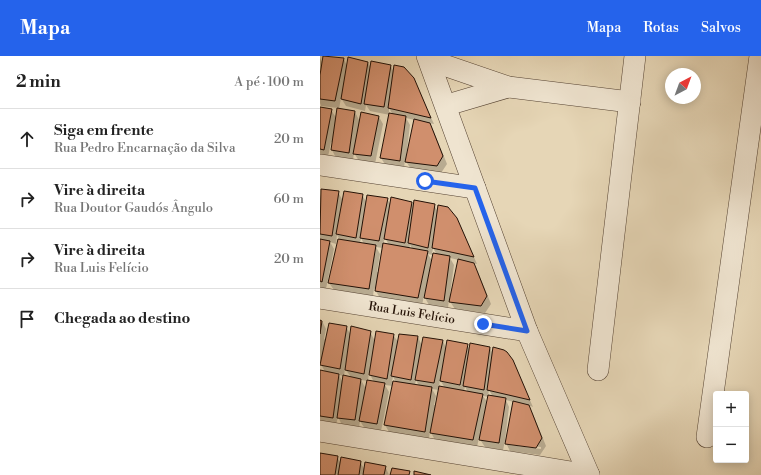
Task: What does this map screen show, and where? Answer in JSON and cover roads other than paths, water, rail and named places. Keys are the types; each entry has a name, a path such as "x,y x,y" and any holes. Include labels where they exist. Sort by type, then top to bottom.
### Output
{"street":[{"path":"598,370 635,56"},
{"path":"707,437 760,56"},
{"path":"435,59 508,87 630,102"},
{"path":"435,59 476,160 473,181"},
{"path":"435,59 473,181 527,331 589,475"},
{"path":"454,103 508,87"},
{"path":"320,164 473,181"},
{"name":"Rua Luis Felício","path":"320,298 527,331"},
{"path":"320,431 589,475"}]}
